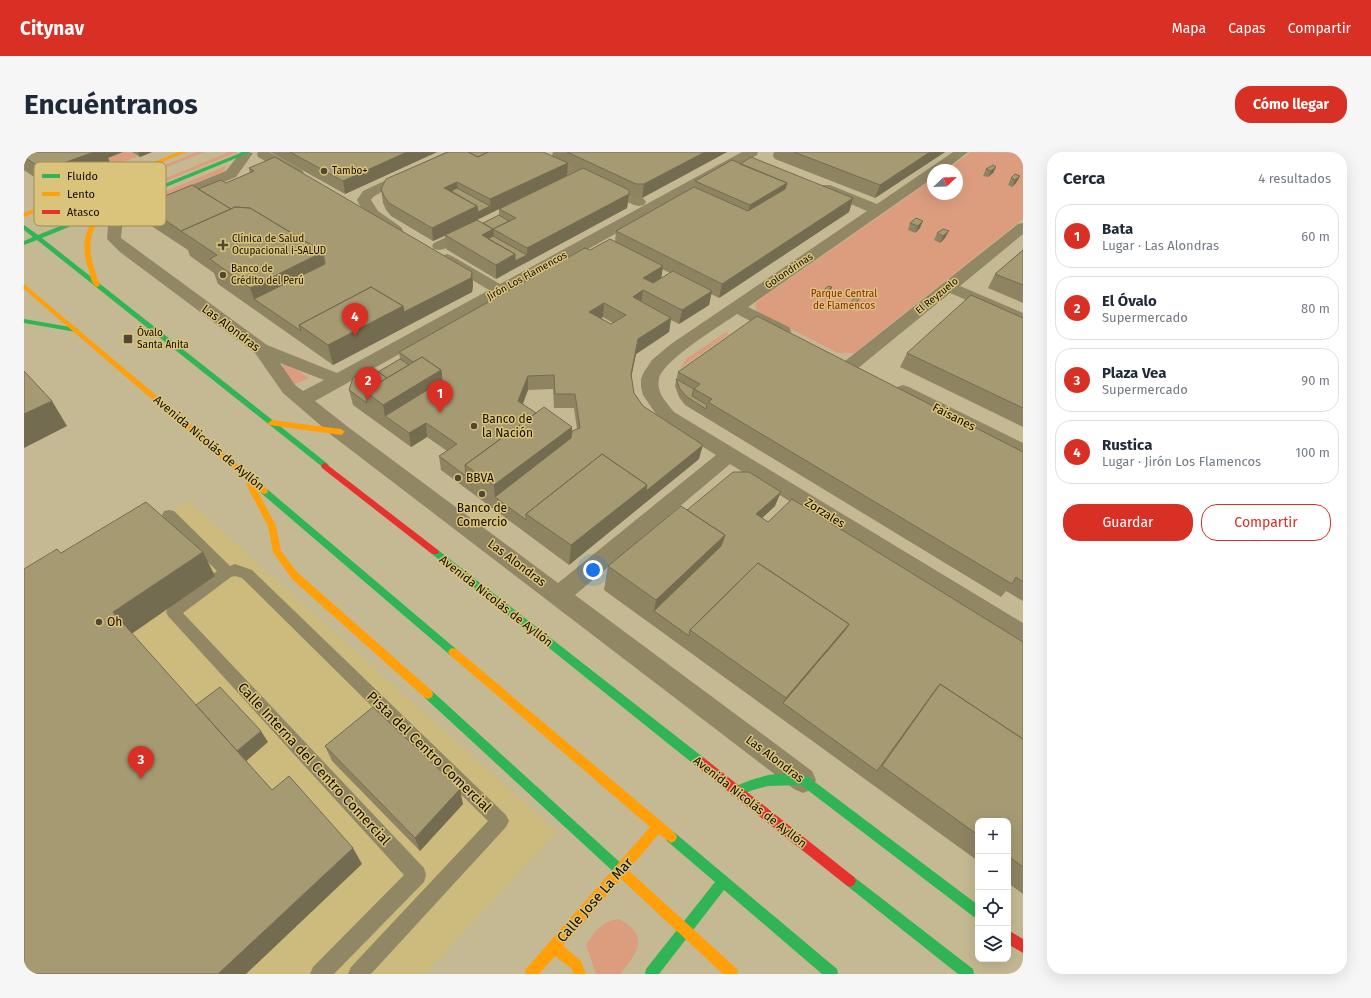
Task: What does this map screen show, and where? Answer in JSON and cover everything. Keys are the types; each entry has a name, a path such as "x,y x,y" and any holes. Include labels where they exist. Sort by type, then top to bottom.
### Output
{"main road":[{"path":"159,162 184,152"},
{"path":"166,186 248,152"},
{"path":"24,215 34,211"},
{"path":"24,243 68,226"},
{"path":"89,226 86,242 86,254 97,285"},
{"name":"Avenida Nicolás de Ayllón","path":"27,228 736,792 968,974"},
{"name":"Avenida Nicolás de Ayllón","path":"24,286 832,974"},
{"path":"24,321 77,330"},
{"path":"271,423 341,432"},
{"path":"245,474 272,526 277,552 295,576 471,732 732,974"},
{"path":"736,792 752,783 770,778 803,780"},
{"name":"Las Alondras","path":"803,780 975,911"},
{"name":"Calle Jose La Mar","path":"531,974 621,871 658,826"},
{"path":"651,974 684,929 723,881"},
{"path":"1011,938 1023,947"},
{"path":"554,947 577,965 580,974"}],"street":[{"path":"166,200 230,174 248,152"},
{"path":"409,237 373,215 367,208 364,200 368,194 378,188 456,152"},
{"path":"530,152 639,202"},
{"path":"945,164 962,152"},
{"path":"263,154 308,179"},
{"name":"Jirón Los Flamencos","path":"302,400 501,291 753,157"},
{"path":"567,182 581,176"},
{"name":"Golondrinas","path":"651,376 662,360 735,307 927,176"},
{"path":"814,184 878,210"},
{"path":"439,246 485,223"},
{"name":"Las Alondras","path":"116,226 114,239 125,249 261,349 289,389 341,432 560,595 803,780"},
{"name":"El Reyzuelo","path":"851,365 1023,227"},
{"path":"422,245 501,291"},
{"path":"949,286 1023,319"},
{"path":"735,307 797,338"},
{"path":"261,349 339,380"},
{"name":"Zorzales","path":"651,376 648,385 651,395 667,416 1023,635"},
{"name":"Faisanes","path":"885,382 1023,451"},
{"path":"560,595 730,454"}],"lane":[{"path":"169,515 235,572"},
{"name":"Calle Interna del Centro Comercial","path":"235,572 173,612 417,875 320,974"},
{"name":"Pista del Centro Comercial","path":"235,572 248,574 500,821 358,974"}],"shaded area":[{"path":"188,501 557,832 425,974 24,974 24,601"}],"green space":[{"path":"123,152 132,152 139,156 122,162 104,162 101,160"},
{"path":"197,152 205,152 166,167 166,164"},
{"path":"229,152 237,152 166,181 166,178"},
{"name":"Parque Central de Flamencos","path":"971,152 1023,153 1023,219 854,353 838,353 757,312 755,303 927,183 927,200 963,200 963,164 954,164"},
{"path":"226,166 224,171 166,195 166,191"},
{"path":"726,332 729,334 680,369 686,359"},
{"path":"287,363 309,378 293,385 283,372 283,365"},
{"path":"619,919 629,925 635,932 638,938 636,951 632,959 620,974 596,974 586,945 603,925"}],"building":[{"path":"24,152 94,152 66,162 34,162 34,164 24,157"},
{"path":"290,152 407,152 343,181"},
{"path":"448,152 468,152 478,157 488,152 543,152 568,163 490,199 457,182 444,188 477,206 432,228 389,203 381,189 386,179"},
{"path":"468,152 488,152 478,157"},
{"path":"567,152 705,152 644,184 636,184"},
{"path":"794,152 930,152 880,185"},
{"path":"275,157 472,272 471,278 404,312 403,306 371,287 299,325 301,331 254,299 325,264 323,252 250,208 235,207 231,209 198,189 221,180 226,183 254,171 249,168"},
{"path":"751,157 853,198 722,284 616,231 694,187 748,211 785,189 787,183 740,164"},
{"path":"732,160 787,183 750,205 695,181"},
{"path":"993,165 996,167 991,171 986,169"},
{"path":"583,168 629,190 629,194 527,248 493,229 516,218 499,209"},
{"path":"1015,174 1020,176 1015,180 1011,178"},
{"path":"192,185 231,209 181,231 166,221 166,196"},
{"path":"457,188 490,206 478,212 477,206 451,191"},
{"path":"235,207 250,208 323,252 250,288 210,259 217,255 181,231"},
{"path":"499,215 509,221 493,229 483,223"},
{"path":"916,218 923,221 918,226 910,223"},
{"path":"477,220 493,229 482,235 515,254 496,265 445,235"},
{"path":"943,229 949,231 943,236 937,233"},
{"path":"493,236 527,255 515,261 515,254 488,239"},
{"path":"610,239 663,266 643,278 653,283 673,271 712,291 682,310 643,290 633,297 671,318 638,339 631,374 634,393 643,406 703,445 646,491 647,485 602,454 526,514 526,520 495,497 571,438 572,431 580,428 575,394 555,394 554,375 528,376 518,401 536,413 465,465 466,476 439,456 457,444 426,423 409,433 385,416 442,381 441,370 422,357 413,362 399,352 585,248 590,250","holes":["604,303 626,315 611,324 589,312"]},
{"path":"1023,250 1023,285 995,274"},
{"path":"828,286 832,287 827,291 824,290"},
{"path":"371,287 403,306 328,345 299,325"},
{"path":"971,295 1023,318 1023,408 907,353"},
{"path":"855,297 859,299 854,304 851,302"},
{"path":"757,316 1023,452 1023,582 1016,577 1012,584 708,402 712,399 694,389 700,384 678,372"},
{"path":"422,357 441,370 383,405 365,391"},
{"path":"400,359 409,365 387,378 378,372"},
{"path":"372,367 387,378 365,391 367,403 349,390 353,378"},
{"path":"24,371 52,401 24,414"},
{"path":"676,379 694,389 692,396 707,405 706,409 687,397 680,389"},
{"path":"544,407 572,427 494,485 465,465"},
{"path":"602,454 647,485 571,545 526,514"},
{"path":"733,472 749,472 781,492 756,514 768,522 792,499 1023,642 1023,739 940,684 877,771 783,703 849,624 758,563 690,630 689,636 654,611 721,546 725,535 687,510"},
{"path":"146,502 203,552 113,612 272,790 289,776 353,848 218,974 24,974 24,569 57,549 61,553"},
{"path":"681,506 725,535 656,600 608,566"},
{"path":"758,563 849,624 786,698 690,630"},
{"path":"940,684 1023,739 1023,867 1011,858 1011,818 975,818 975,833 882,766"},
{"path":"220,687 261,731 237,751 196,705"},
{"path":"373,707 460,789 415,838 325,746"}],"traffic: fast":[{"path":"166,185 248,152"},
{"path":"24,243 66,226"},
{"path":"24,227 325,466"},
{"path":"24,321 76,330"},
{"path":"264,491 453,652"},
{"path":"435,552 700,762"},
{"path":"428,694 621,871"},
{"path":"736,792 753,784 768,780 803,780"},
{"path":"803,780 975,911"},
{"path":"671,837 832,974"},
{"path":"651,974 723,881"},
{"path":"850,881 968,974"}],"traffic: slow":[{"path":"159,162 184,152"},
{"path":"24,215 34,211"},
{"path":"91,226 86,248 97,285"},
{"path":"24,286 264,491"},
{"path":"272,423 341,432"},
{"path":"250,484 272,526 277,552 295,576 428,694"},
{"path":"453,652 671,837"},
{"path":"531,974 658,826"},
{"path":"621,871 732,974"},
{"path":"554,947 577,965 580,974"}],"traffic: jam":[{"path":"325,466 435,552"},
{"path":"700,762 850,881"},
{"path":"1011,938 1023,947"}],"place":[{"name":"Tambo+","path":"324,171"},
{"name":"Clínica de Salud Ocupacional i-SALUD","path":"223,245"},
{"name":"Banco de Crédito del Perú","path":"223,275"},
{"name":"Rustica","path":"355,336"},
{"name":"Óvalo Santa Anita","path":"128,339"},
{"name":"El Óvalo","path":"368,400"},
{"name":"Bata","path":"440,413"},
{"name":"Banco de la Nación","path":"474,426"},
{"name":"BBVA","path":"458,478"},
{"name":"Banco de Comercio","path":"482,494"},
{"name":"Oh","path":"99,622"},
{"name":"Plaza Vea","path":"141,779"}]}
